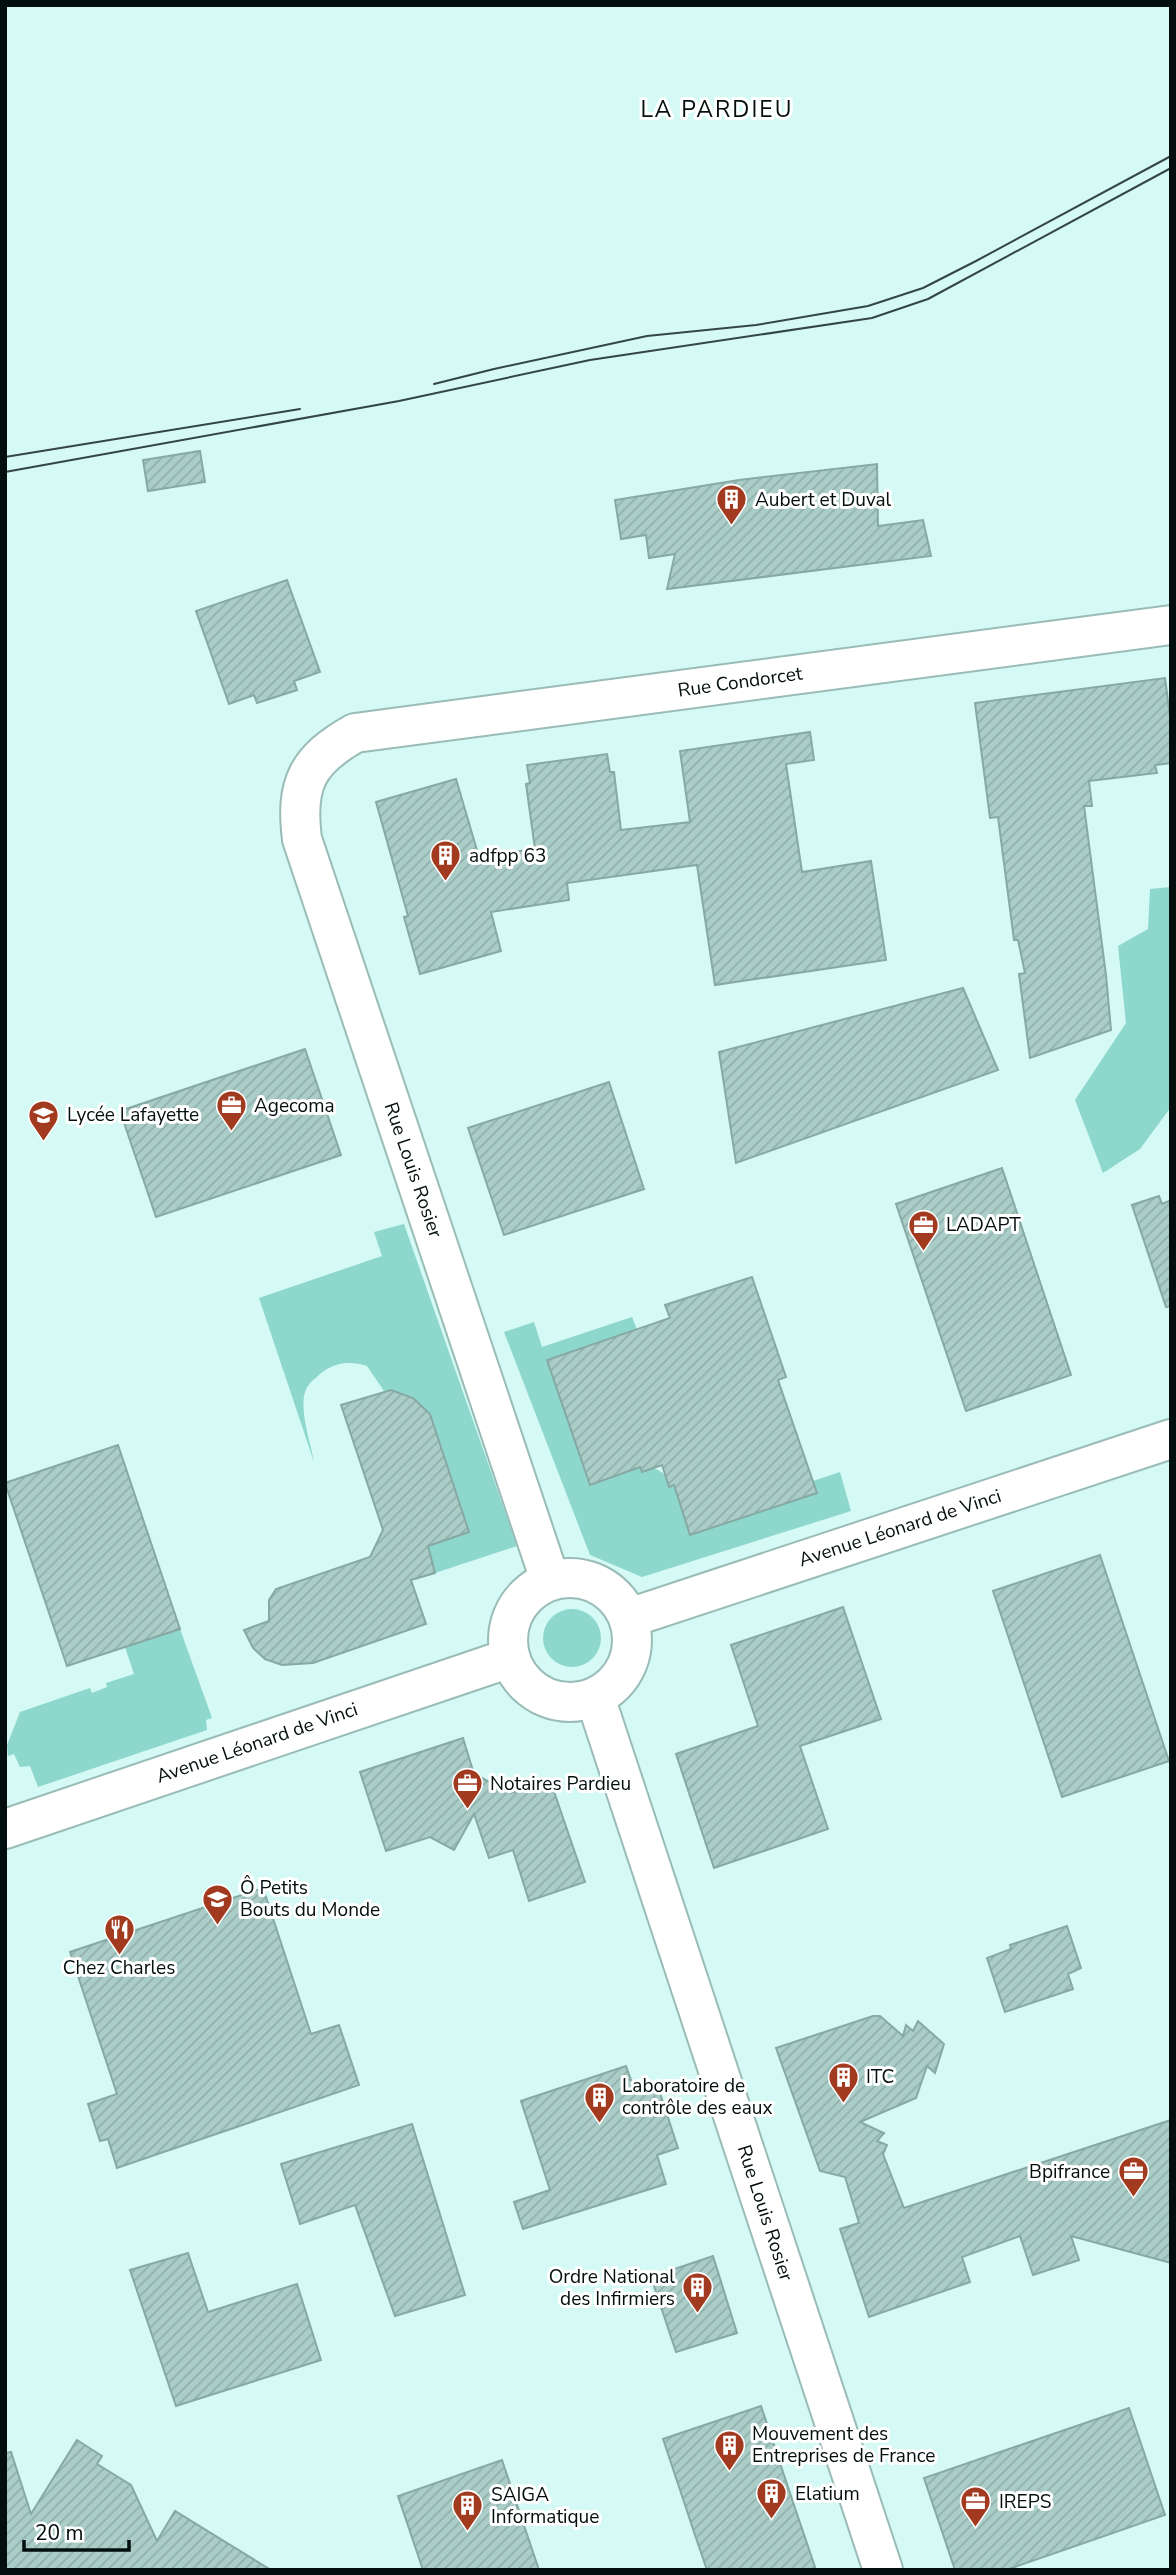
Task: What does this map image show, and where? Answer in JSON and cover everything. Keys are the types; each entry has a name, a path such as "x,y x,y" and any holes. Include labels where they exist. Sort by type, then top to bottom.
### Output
{"street":[{"name":"Rue Condorcet","path":"318,761 331,747 355,733 1171,625"},
{"name":"Rue Louis Rosier","path":"318,761 309,772 301,793 299,813 302,839 550,1580"},
{"name":"Avenue Léonard de Vinci","path":"629,1618 1171,1438"},
{"path":"573,1577 597,1583 616,1597 629,1618 632,1641 628,1664 614,1684 595,1698 574,1702 553,1700 534,1691 520,1677 510,1658 507,1634 514,1611 529,1592 550,1580 573,1577"},
{"name":"Avenue Léonard de Vinci","path":"5,1829 510,1658"},
{"name":"Rue Louis Rosier","path":"595,1698 883,2570"}],"green space":[{"path":"1171,887 1171,1107 1140,1149 1103,1173 1075,1100 1126,1023 1118,946 1148,929 1150,889"},
{"path":"404,1224 517,1546 429,1575 433,1567 428,1546 469,1532 430,1414 413,1398 391,1390 384,1391 367,1366 350,1363 334,1366 313,1380 303,1402 314,1462 259,1298 382,1256 374,1232"},
{"path":"632,1317 647,1355 623,1334 547,1360 590,1485 638,1468 650,1467 660,1471 675,1489 691,1535 817,1493 813,1481 840,1472 851,1511 642,1577 590,1555 504,1332 534,1322 542,1347"},
{"path":"572,1609 583,1611 596,1622 601,1638 599,1649 588,1662 572,1667 561,1665 548,1654 543,1638 545,1627 556,1614"},
{"path":"180,1629 212,1718 206,1720 207,1730 38,1787 30,1766 20,1767 14,1754 8,1756 7,1745 20,1712 90,1688 92,1693 107,1687 106,1683 134,1674 125,1647"}],"building":[{"path":"200,451 205,482 148,491 143,460"},
{"name":"Aubert et Duval","path":"877,464 878,526 923,520 931,556 667,589 675,554 649,558 646,535 621,539 615,500 739,480"},
{"path":"287,580 320,672 294,681 297,690 257,703 254,695 229,704 196,611"},
{"path":"1165,678 1171,724 1171,763 1155,765 1157,773 1089,781 1092,806 1084,806 1111,1030 1030,1058 1019,974 1025,973 1018,940 1014,940 998,817 990,818 975,703"},
{"path":"810,732 814,760 786,764 802,872 871,861 886,960 715,985 697,865 567,883 569,900 491,912 501,951 420,974 404,917 408,916 376,802 456,779 479,857 535,849 526,784 530,783 527,765 607,754 610,772 614,772 621,830 690,822 680,751"},
{"path":"963,988 998,1070 736,1163 719,1052"},
{"name":"Agecoma","path":"305,1049 341,1155 156,1217 120,1111"},
{"path":"609,1082 644,1189 504,1235 468,1128"},
{"path":"1002,1168 1071,1375 966,1411 896,1204"},
{"path":"1159,1196 1162,1204 1171,1200 1171,1306 1166,1307 1132,1205"},
{"path":"752,1277 786,1377 778,1380 817,1493 690,1535 674,1485 669,1487 662,1465 642,1472 640,1467 590,1485 547,1360 670,1318 665,1305"},
{"path":"391,1390 413,1398 430,1414 469,1532 428,1546 435,1573 411,1580 426,1624 313,1663 282,1665 265,1659 253,1648 244,1630 269,1621 269,1600 276,1589 370,1557 383,1530 341,1405"},
{"path":"118,1445 180,1629 67,1666 5,1483"},
{"path":"1100,1555 1169,1761 1062,1797 993,1591"},
{"path":"843,1607 881,1719 800,1746 828,1829 714,1868 676,1754 758,1726 731,1645"},
{"name":"Notaires Pardieu","path":"463,1738 474,1774 511,1793 550,1780 585,1882 529,1901 513,1850 489,1858 474,1814 454,1850 430,1837 386,1851 360,1772"},
{"path":"263,1888 311,2034 339,2025 359,2085 117,2168 108,2139 100,2141 88,2104 117,2094 70,1952"},
{"path":"1067,1926 1081,1968 1068,1974 1073,1989 1005,2012 987,1958 1011,1949 1010,1945"},
{"path":"880,2016 903,2036 906,2025 913,2031 918,2021 944,2044 935,2073 927,2066 916,2098 860,2122 884,2133 877,2141 887,2145 883,2154 904,2208 1171,2120 1171,2263 1071,2236 1079,2260 1033,2275 1020,2236 962,2257 970,2282 869,2317 840,2229 859,2223 845,2177 820,2171 776,2048"},
{"name":"Laboratoire de contrôle des eaux","path":"626,2066 636,2094 658,2087 678,2148 657,2155 666,2184 523,2229 514,2202 550,2190 521,2101"},
{"path":"412,2124 465,2295 395,2316 355,2205 300,2224 281,2164"},
{"path":"188,2253 208,2312 297,2284 321,2360 176,2406 130,2270"},
{"name":"Ordre National des Infirmiers","path":"713,2256 737,2333 676,2352 651,2277"},
{"name":"Mouvement des Entreprises de France","path":"761,2406 816,2570 707,2570 696,2538 663,2439"},
{"path":"1129,2408 1165,2515 1006,2570 955,2570 924,2478"},
{"path":"77,2440 102,2456 97,2464 131,2485 157,2541 175,2511 271,2570 5,2570 5,2453 11,2452 31,2514"},
{"name":"SAIGA Informatique","path":"502,2460 539,2570 423,2570 398,2496"}],"tram line":[{"path":"434,384 647,336 756,325 868,306 923,288 1171,156"},
{"path":"5,472 399,401 590,360 872,318 928,299 1171,168"},
{"path":"5,457 300,409"}],"place":[{"name":"Aubert et Duval","path":"732,527"},
{"name":"adfpp 63","path":"446,883"},
{"name":"Agecoma","path":"231,1133"},
{"name":"Lycée Lafayette","path":"44,1142"},
{"name":"LADAPT","path":"923,1252"},
{"name":"Notaires Pardieu","path":"467,1811"},
{"name":"Ô Petits Bouts du Monde","path":"217,1926"},
{"name":"Chez Charles","path":"119,1956"},
{"name":"ITC","path":"843,2104"},
{"name":"Laboratoire de contrôle des eaux","path":"599,2124"},
{"name":"Bpifrance","path":"1133,2199"},
{"name":"Ordre National des Infirmiers","path":"698,2315"},
{"name":"Mouvement des Entreprises de France","path":"729,2472"},
{"name":"Elatium","path":"772,2521"},
{"name":"IREPS","path":"976,2529"},
{"name":"SAIGA Informatique","path":"468,2533"}],"district":[{"name":"LA PARDIEU","path":"717,109"}]}
